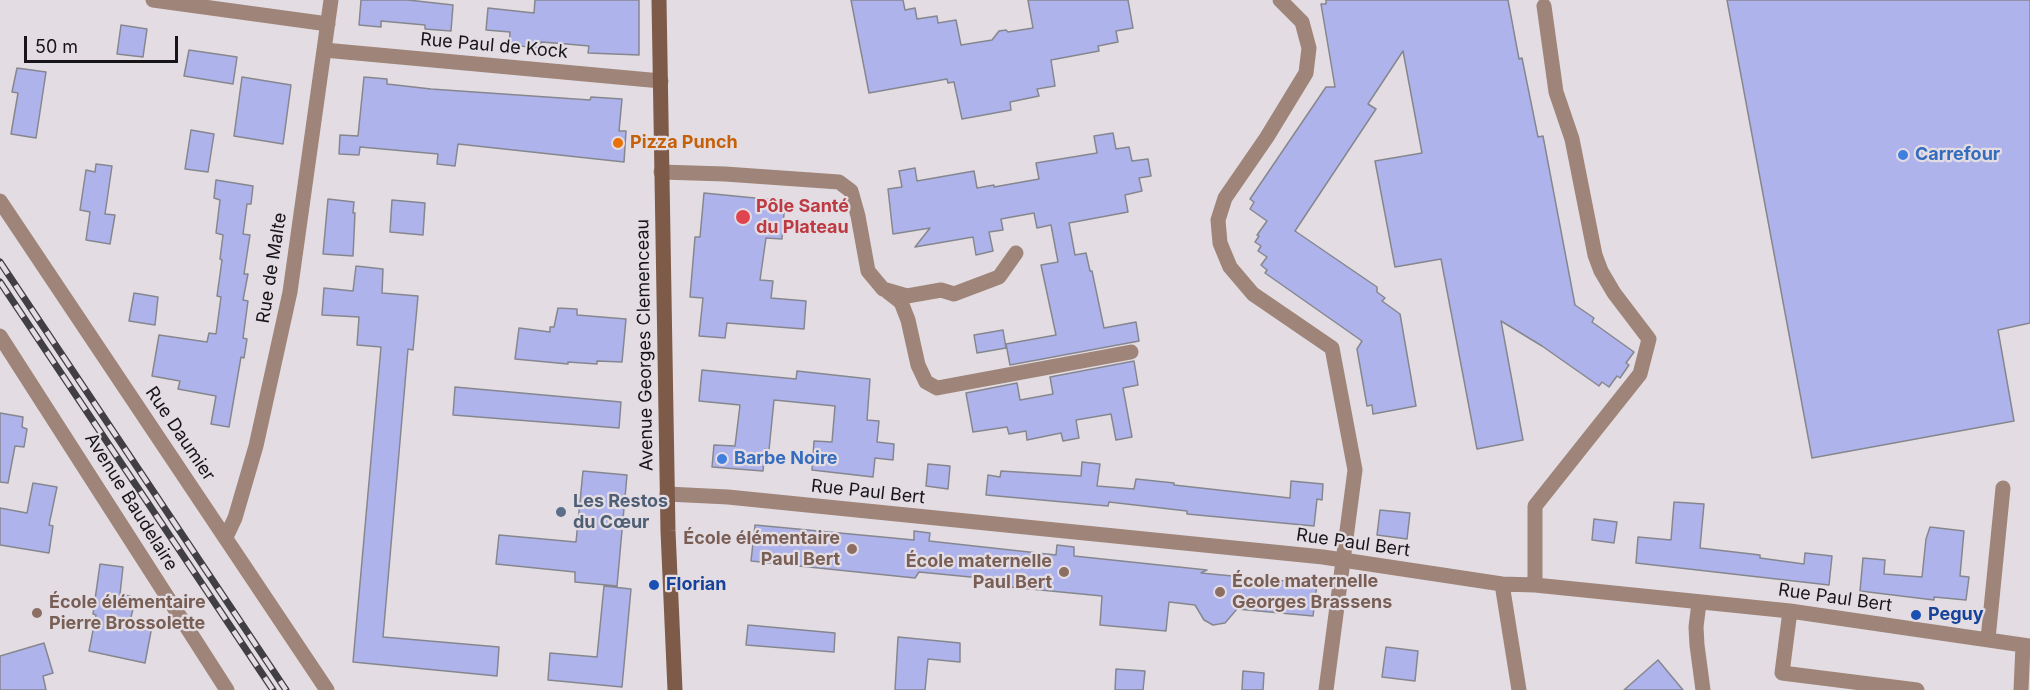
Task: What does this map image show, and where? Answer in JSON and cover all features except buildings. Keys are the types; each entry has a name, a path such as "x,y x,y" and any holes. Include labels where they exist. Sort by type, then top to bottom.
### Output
{"main road":[{"name":"Avenue Georges Clemenceau","path":"659,0 668,494 675,690"}],"street":[{"path":"153,0 328,24"},
{"name":"Rue de Malte","path":"226,537 235,518 256,446 290,292 331,0"},
{"path":"1281,0 1302,22 1309,48 1306,73 1267,137 1225,198 1218,220 1220,243 1230,267 1253,294 1332,348 1354,470 1326,690"},
{"path":"1535,585 1535,506 1640,374 1649,339 1614,293 1594,255 1572,139 1556,92 1544,6"},
{"name":"Rue Paul de Kock","path":"324,50 660,81"},
{"path":"661,172 716,173 839,182 850,191 856,207 868,271 883,289 901,302 908,320 918,365 926,382 937,388 1131,352"},
{"name":"Rue Daumier","path":"0,201 327,690"},
{"path":"883,289 907,296 941,290 954,294 999,277 1016,253"},
{"name":"Avenue Baudelaire","path":"0,336 227,690"},
{"path":"1988,639 2003,488"},
{"name":"Rue Paul Bert","path":"668,494 738,498 1344,560 1502,584 1535,585 1790,611 2027,646"},
{"path":"1502,584 1519,690"},
{"path":"1699,603 1696,627 1703,690"},
{"path":"1790,611 1782,673 1917,690"},
{"path":"2021,690 2027,646"}],"railway":[{"path":"0,262 286,690"},
{"path":"0,282 273,690"}],"place":[{"name":"Pizza Punch","path":"618,143"},
{"name":"Carrefour","path":"1903,155"},
{"name":"Pôle Santé du Plateau","path":"743,217"},
{"name":"Barbe Noire","path":"722,459"},
{"name":"Les Restos du Cœur","path":"561,512"},
{"name":"École élémentaire Paul Bert","path":"852,549"},
{"name":"École maternelle Paul Bert","path":"1064,572"},
{"name":"Florian","path":"654,585"},
{"name":"École maternelle Georges Brassens","path":"1220,592"},
{"name":"École élémentaire Pierre Brossolette","path":"37,613"},
{"name":"Peguy","path":"1916,615"}]}
